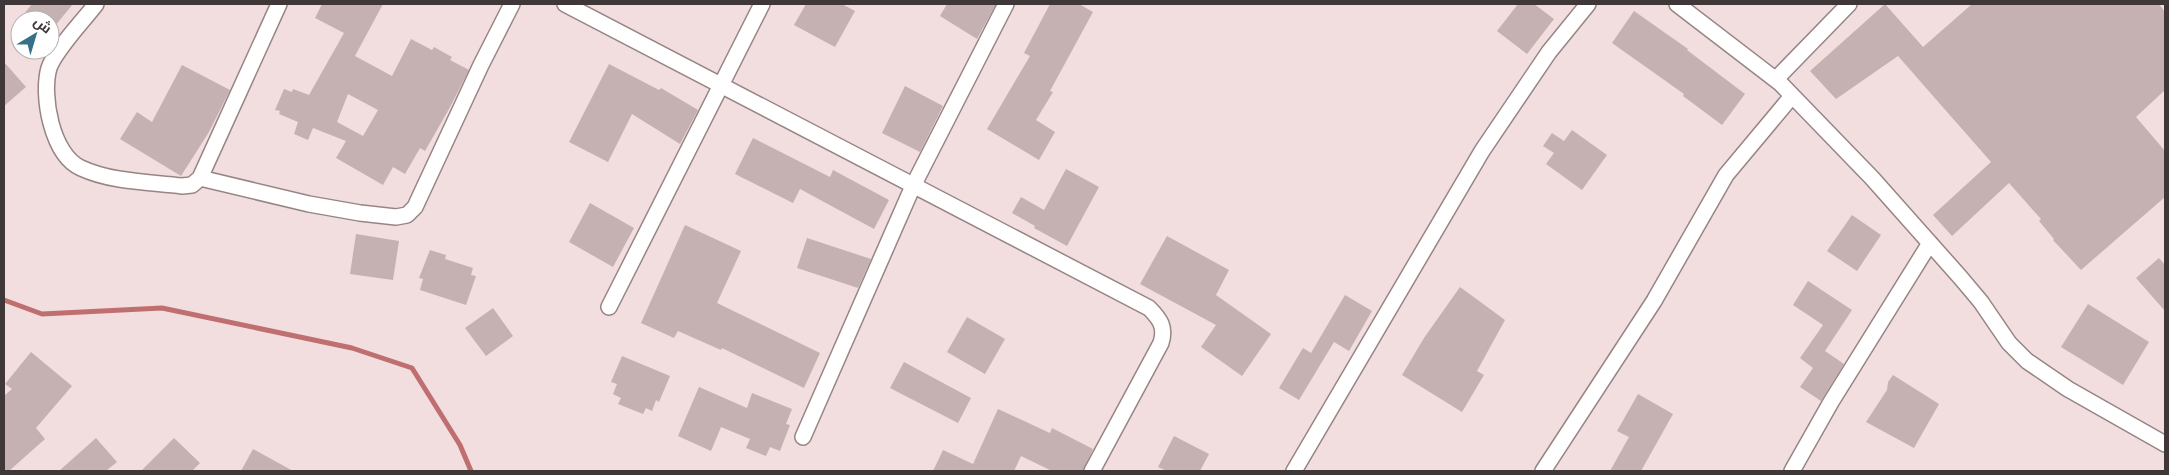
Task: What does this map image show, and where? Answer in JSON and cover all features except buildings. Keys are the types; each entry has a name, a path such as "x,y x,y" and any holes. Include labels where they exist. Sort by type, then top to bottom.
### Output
{"street":[{"path":"96,4 60,50 50,67 47,81 50,119 58,143 67,157 79,168 114,178 182,186 192,185 200,178 279,4"},
{"path":"200,178 309,204 360,213 396,217 408,214 414,207 512,4"},
{"path":"565,4 1148,308 1160,318 1163,328 1161,343 1092,471"},
{"path":"610,306 762,4"},
{"path":"803,437 913,186 1006,4"},
{"path":"1294,471 1482,151 1548,52 1588,4"},
{"path":"1677,4 1776,79 1872,178 1930,243 1981,302 2009,343 2027,361 2068,389 2165,444"},
{"path":"1776,79 1848,4"},
{"path":"1543,471 1654,301 1726,174 1792,96"},
{"path":"1792,471 1831,402 1930,243"}],"waterway":[{"path":"4,300 42,314 162,308 352,348 412,368 460,445 471,471"}]}
